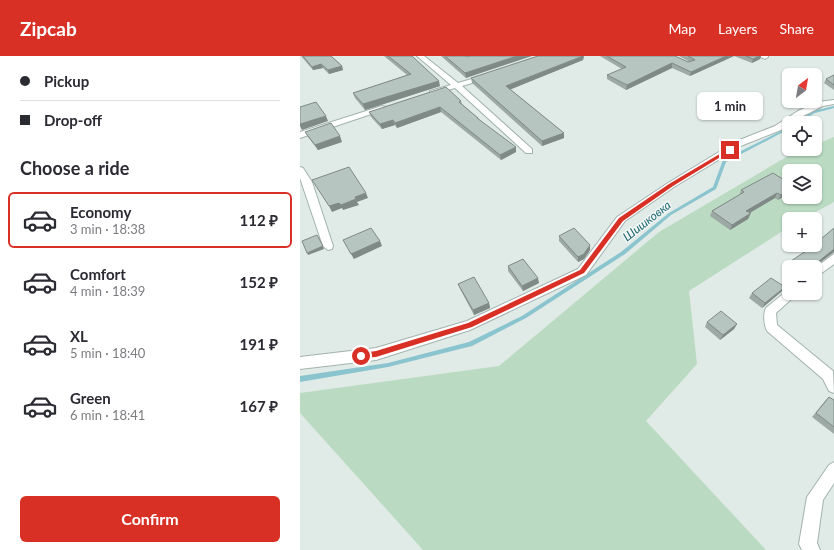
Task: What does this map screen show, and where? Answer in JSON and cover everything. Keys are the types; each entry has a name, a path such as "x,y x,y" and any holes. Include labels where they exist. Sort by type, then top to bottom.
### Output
{"street":[{"path":"420,56 457,86 529,151"},
{"path":"427,95 493,73"},
{"path":"300,363 376,354 470,326 582,272 621,219 671,185 740,143 778,128 801,113 821,104 834,102"},
{"path":"300,135 390,107"},
{"path":"300,170 307,182 328,246"},
{"path":"822,268 834,258"},
{"path":"783,300 770,311 771,327 828,375 834,387"},
{"path":"811,550 808,544 815,497 834,470"}],"green space":[{"path":"834,137 834,202 816,212 782,212 782,231 689,291 697,364 646,421 766,550 423,550 300,413 300,393 499,366 659,232 788,156 822,156 822,142"}],"building":[{"path":"303,56 331,56 342,66 328,70 321,64 312,67"},
{"path":"388,56 412,56 439,81 363,104 353,93 411,74"},
{"path":"445,56 467,57 517,56 465,73"},
{"path":"538,56 583,56 506,86 564,133 542,141 471,78"},
{"path":"607,56 675,56 688,62 695,60 688,56 726,56 691,72 672,63 627,85 607,75 626,67"},
{"path":"746,56 759,56 753,59"},
{"path":"834,75 834,85 826,79"},
{"path":"446,87 461,101 459,102 477,118 516,147 500,155 440,107 395,123 393,120 380,124 369,112"},
{"path":"316,102 326,116 300,124 300,107"},
{"path":"331,123 340,136 315,145 305,132"},
{"path":"349,167 366,193 341,205 339,203 329,206 312,180"},
{"path":"773,173 782,179 782,194 777,193 746,211 751,213 732,225 712,211 744,192 741,190"},
{"path":"371,228 380,241 351,254 343,240"},
{"path":"574,228 590,245 584,254 578,257 559,236"},
{"path":"834,228 834,249 820,260 792,260 804,252 822,252 822,238"},
{"path":"317,235 323,246 307,253 302,241"},
{"path":"523,259 538,278 522,286 508,266"},
{"path":"474,277 489,303 473,310 458,284"},
{"path":"771,278 782,285 782,289 765,303 752,293"},
{"path":"721,311 737,324 723,335 707,322"},
{"path":"829,397 834,400 834,427 816,413"}],"waterway":[{"name":"Шишковка","path":"807,116 814,112 834,107"},
{"name":"Шишковка","path":"300,379 388,365 470,344 524,317 623,253 670,214 715,188 724,161 782,132"}],"route":[{"path":"361,356 376,354 470,326 582,272 621,219 671,185 730,150"}]}
